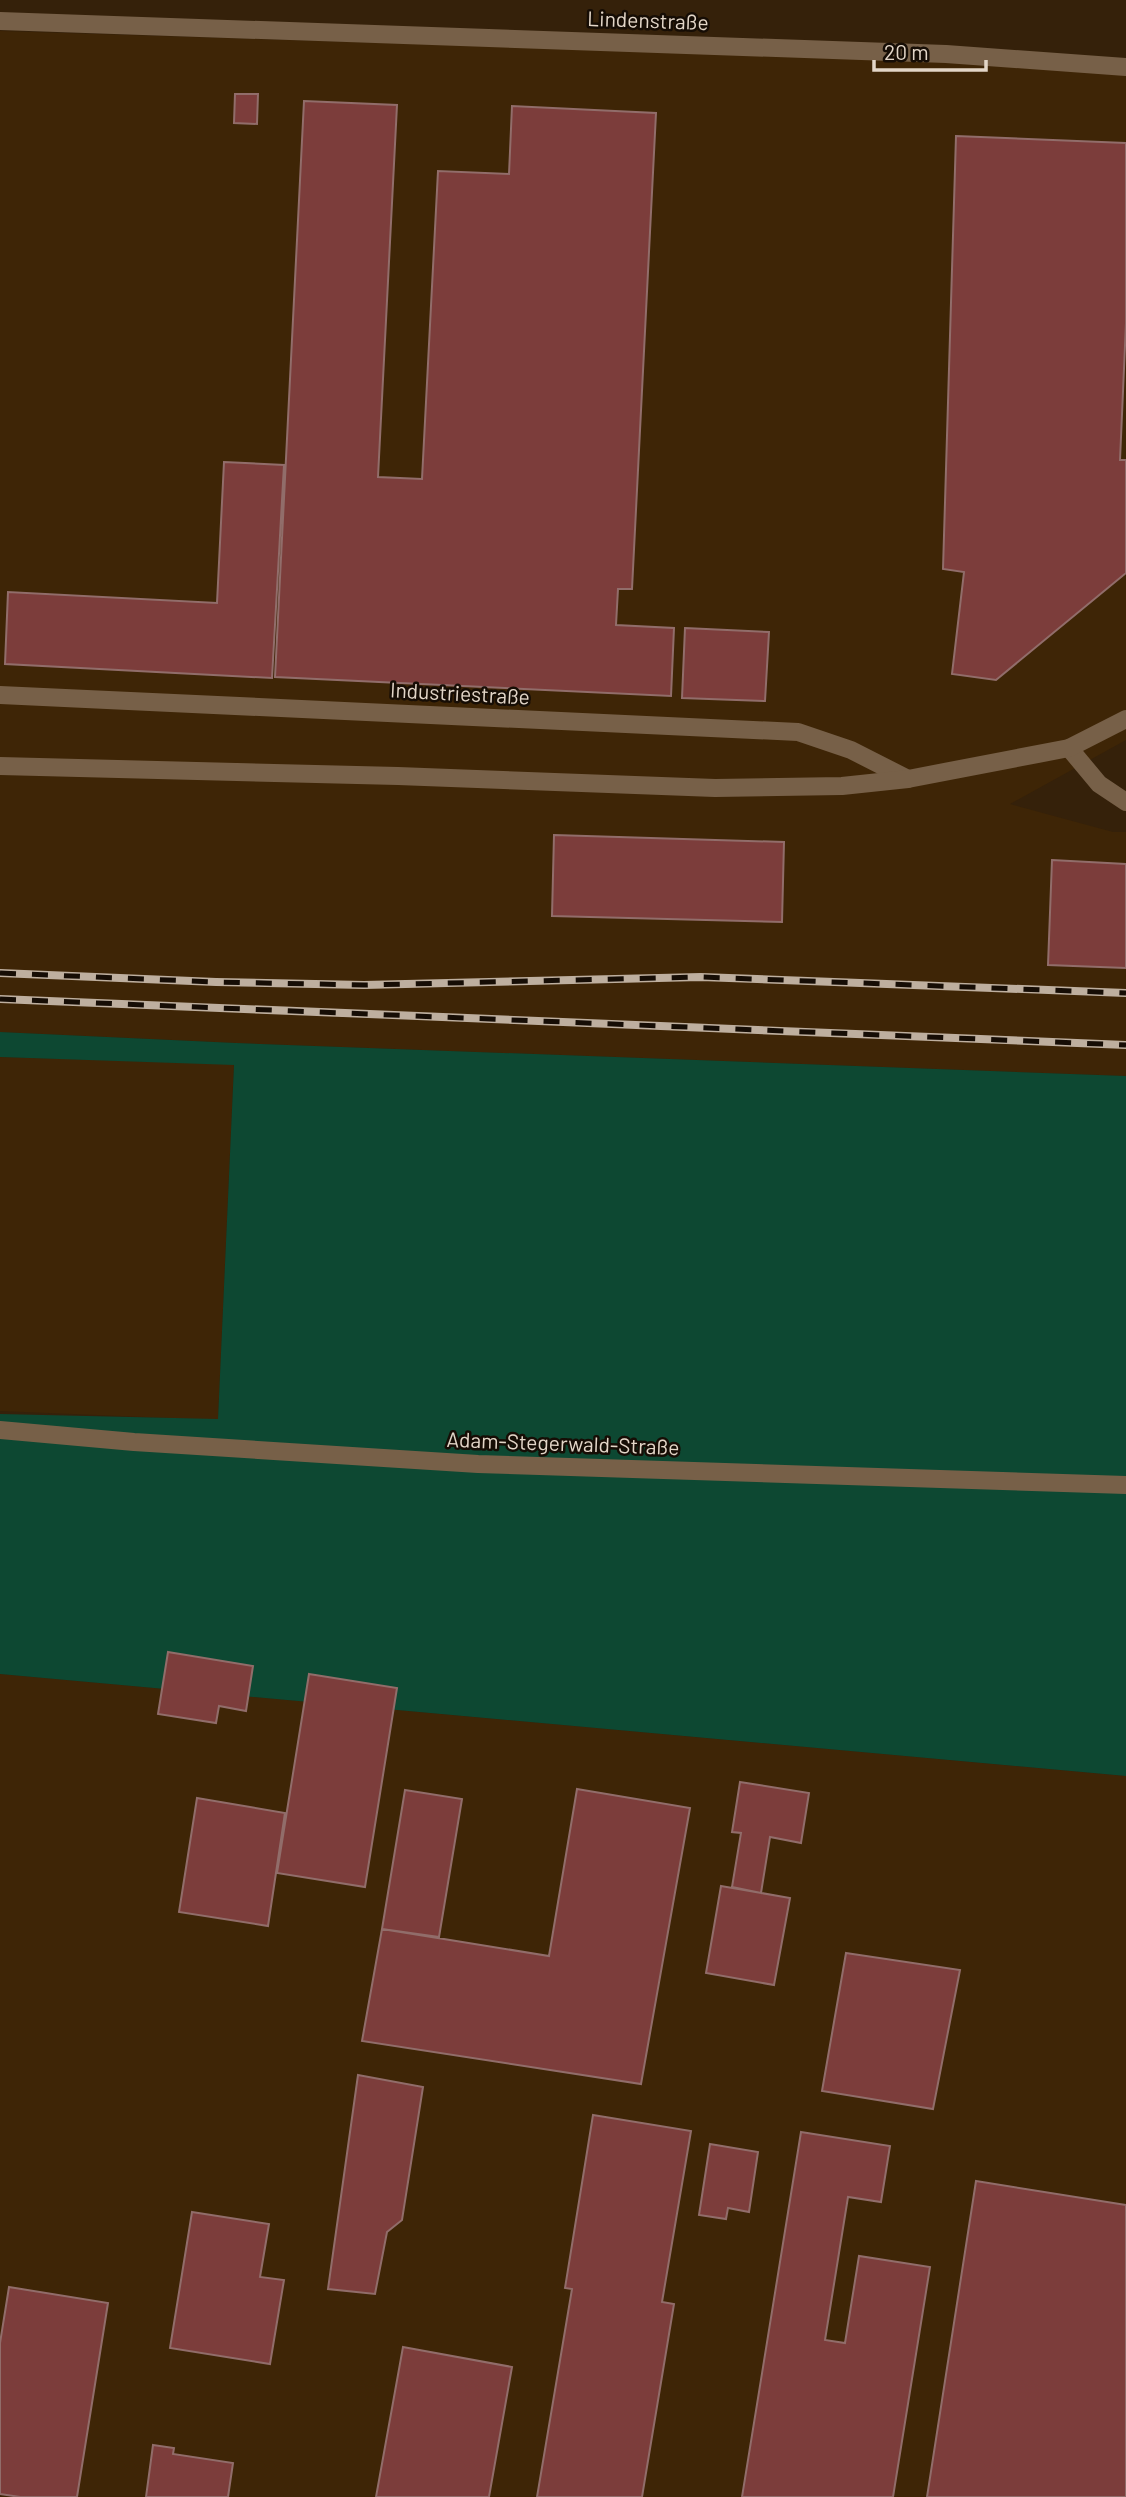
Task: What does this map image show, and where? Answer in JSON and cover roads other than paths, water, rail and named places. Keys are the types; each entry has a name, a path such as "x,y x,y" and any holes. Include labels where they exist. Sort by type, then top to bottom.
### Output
{"street":[{"name":"Lindenstraße","path":"0,21 946,54 1126,67"},
{"name":"Industriestraße","path":"0,695 798,732 852,750 908,779"},
{"path":"0,765 715,788 842,786 908,779 1069,747 1126,719"},
{"path":"1069,747 1099,784 1126,802"},
{"name":"Adam-Stegerwald-Straße","path":"0,1430 134,1442 478,1464 1126,1485"}],"railway":[{"path":"0,973 364,985 701,977 1126,993"},
{"path":"0,999 1126,1045"}]}
